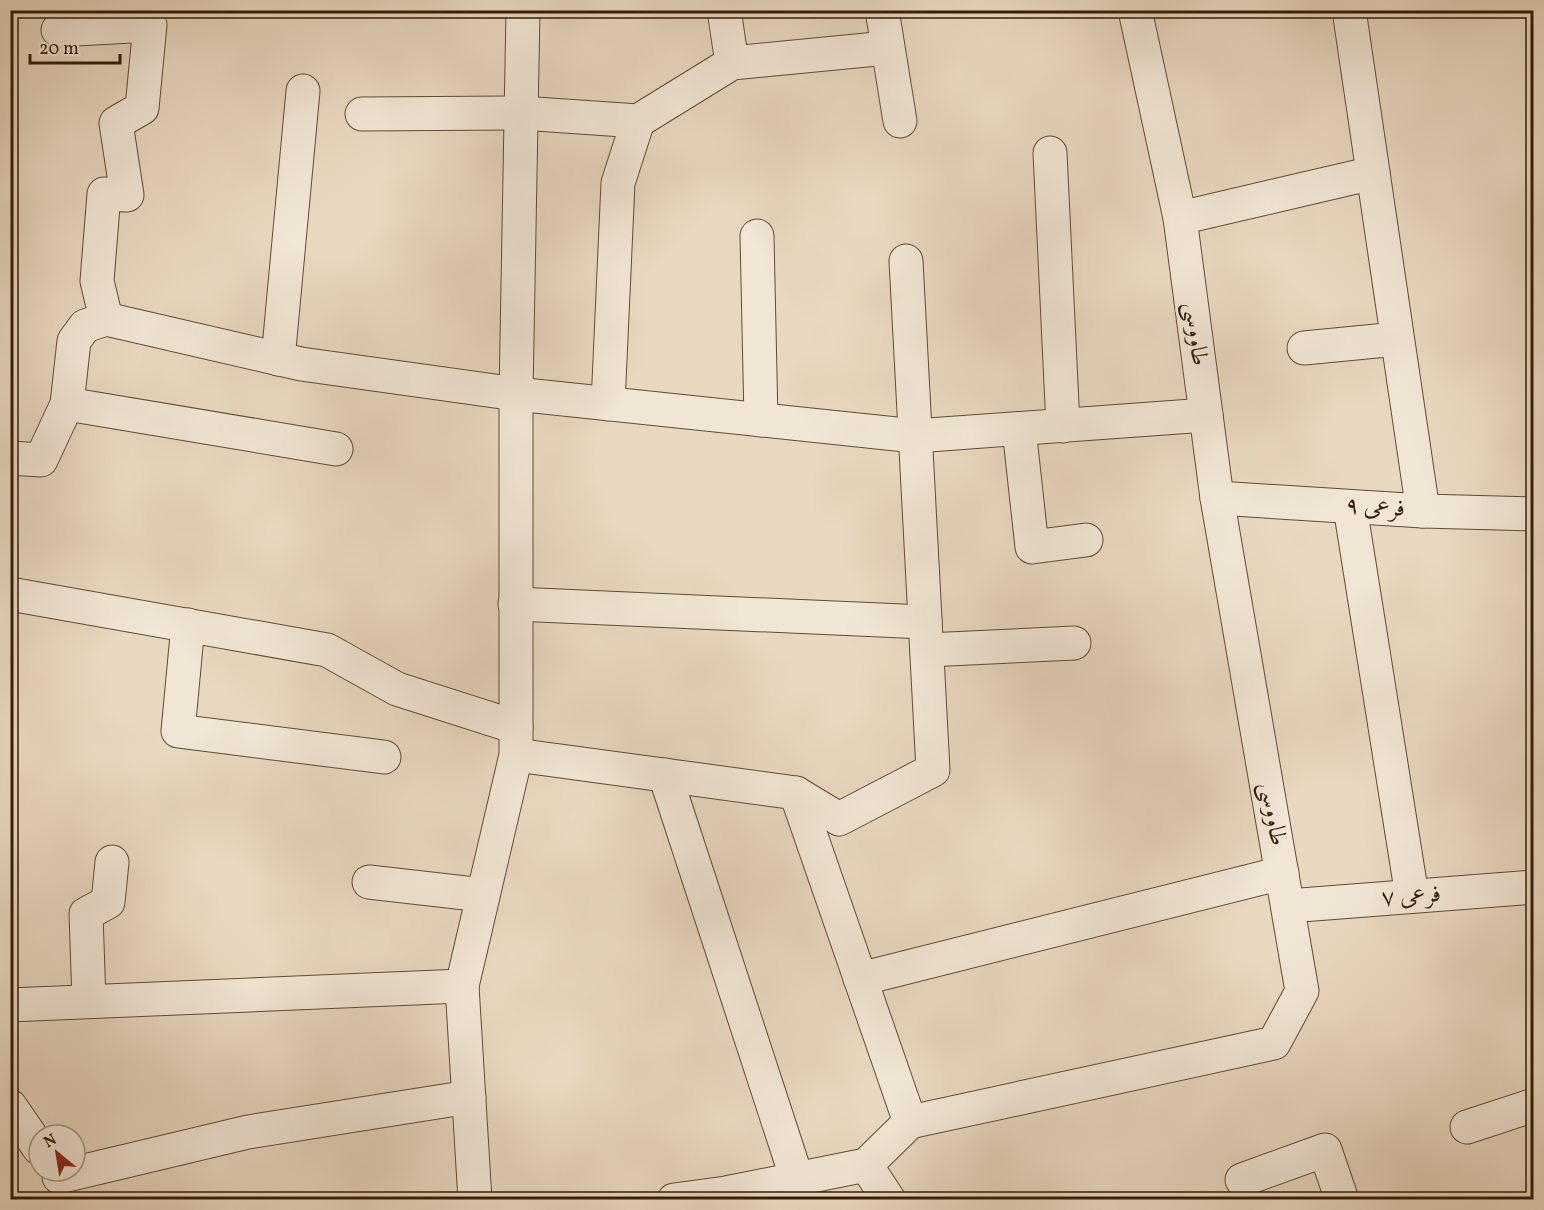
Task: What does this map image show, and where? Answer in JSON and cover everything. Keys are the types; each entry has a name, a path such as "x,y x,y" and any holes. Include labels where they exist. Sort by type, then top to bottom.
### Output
{"street":[{"path":"475,1200 462,986 516,741 516,394 522,10"},
{"path":"724,10 732,63"},
{"path":"882,10 900,121"},
{"name":"طاووسی","path":"910,1122 1274,1043 1302,991 1217,498 1180,218 1135,10"},
{"path":"1349,10 1423,511"},
{"path":"58,30 150,18 142,108 116,123 127,195 104,194 96,282 106,319"},
{"path":"362,114 521,113 638,121 732,63 887,48"},
{"path":"278,359 303,91"},
{"path":"608,404 618,183 638,121"},
{"path":"1050,153 1063,426"},
{"path":"1180,218 1372,173"},
{"path":"757,236 761,420"},
{"path":"10,594 327,650 397,688 516,741 665,775 795,793 839,819 933,770 906,261"},
{"path":"10,458 41,460 67,404 74,341 85,326 106,319 301,364 516,394 915,436 1206,415"},
{"path":"1305,348 1397,339"},
{"path":"67,404 336,449"},
{"path":"1019,429 1032,547 1086,540"},
{"name":"فرعی ۹","path":"1217,498 1423,511 1533,514"},
{"path":"1350,507 1412,896"},
{"path":"516,604 926,636 1074,643"},
{"path":"188,625 178,731 384,757"},
{"path":"665,775 797,1179"},
{"path":"674,1200 726,1196 866,1165 910,1122 795,793"},
{"path":"89,1001 86,914 108,902 112,862"},
{"path":"860,979 1282,873"},
{"path":"369,882 483,895"},
{"name":"فرعی ۷","path":"1287,906 1533,887"},
{"path":"10,1005 462,986"},
{"path":"87,1176 248,1132 469,1097"},
{"path":"10,1106 27,1131"},
{"path":"1467,1127 1533,1106"},
{"path":"1242,1180 1325,1150 1342,1200"},
{"path":"866,1165 889,1200"}]}
